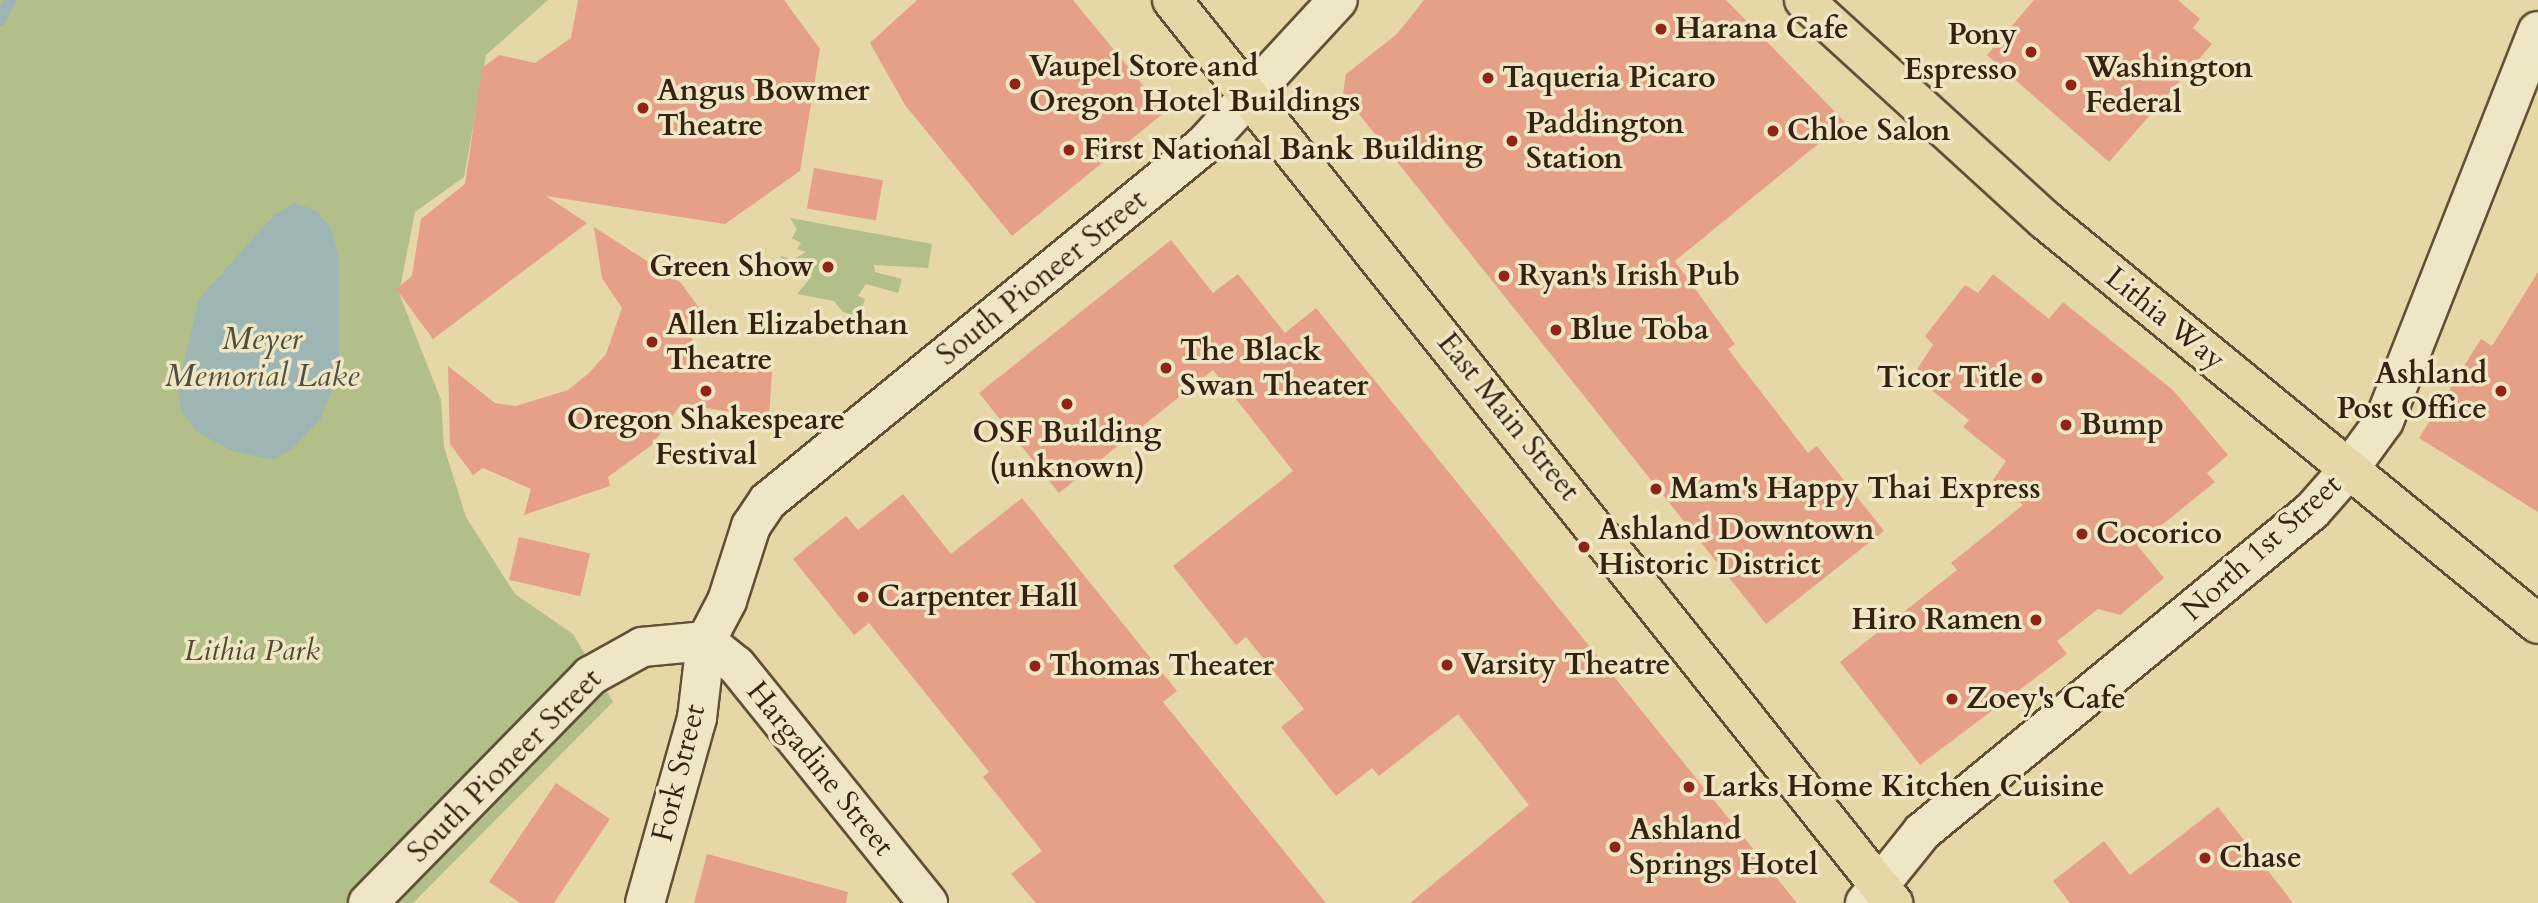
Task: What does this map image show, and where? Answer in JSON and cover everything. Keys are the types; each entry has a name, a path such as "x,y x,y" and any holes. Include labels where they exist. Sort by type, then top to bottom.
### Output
{"main road":[{"name":"East Main Street","path":"1172,0 1254,98 1879,897"},
{"name":"Lithia Way","path":"1804,0 2045,220 2538,624"}],"street":[{"name":"South Pioneer Street","path":"368,903 590,676 642,647 706,641 727,601 751,526 768,501 1254,98 1338,0"},
{"name":"North 1st Street","path":"1879,897 1922,832 2312,511 2349,469 2384,421 2538,31"},
{"name":"Fork Street","path":"645,903 697,718 706,641"},
{"name":"Hargadine Street","path":"706,641 736,665 928,903"}],"green space":[{"name":"Lithia Park","path":"0,0 548,0 486,55 464,177 415,212 399,293 441,400 444,447 466,517 515,594 573,634 613,702 413,903 0,903"},
{"name":"Green Show","path":"790,218 932,244 928,268 874,265 875,272 902,279 898,293 866,284 858,296 865,299 859,317 843,312 834,301 797,294 812,276 778,266 781,256 793,260 806,252 797,249 801,243 792,238 797,229"}],"water":[{"name":"Meyer Memorial Lake","path":"294,203 317,211 331,228 339,259 339,371 320,420 292,449 272,460 230,450 197,432 181,411 178,389 199,299 273,216"}],"building":[{"name":"Angus Bowmer Theatre","path":"578,0 784,0 820,49 800,171 725,224 546,196 587,223 433,339 396,289 412,276 421,219 465,184 482,68 499,55 535,63 571,38"},
{"path":"917,0 1073,0 1165,112 1012,236 905,105 870,43"},
{"path":"1424,0 1726,0 1845,122 1675,261 1735,344 1728,349 1808,453 1817,446 1884,531 1766,624 1343,94 1346,74 1397,34"},
{"path":"2034,0 2178,0 2200,19 2193,28 2212,44 2109,162 1987,55"},
{"path":"814,168 883,180 876,221 807,208"},
{"name":"Allen Elizabethan Theatre","path":"594,227 681,283 700,309 690,318 695,363 772,372 769,418 681,404 653,444 608,477 610,486 524,515 531,489 483,468 473,475 450,444 448,366 495,403 516,406 568,390 589,373 606,354 622,308 602,278"},
{"path":"1171,240 1213,293 1238,274 1285,333 1316,308 1797,903 1410,903 1529,805 1458,714 1379,776 1372,768 1336,796 1281,727 1304,709 1246,637 1236,645 1173,566 1293,471 1213,370 1059,493 979,393"},
{"name":"Ashland Post Office","path":"2538,272 2538,512 2419,438 2481,339 2492,346"},
{"path":"1993,274 2049,319 2063,302 2173,390 2228,455 2207,473 2215,482 2137,545 2164,578 2120,615 2098,609 2057,641 2067,654 1920,765 1840,662 1957,570 1951,563 2023,505 1993,480 2006,461 1963,427 1969,420 1913,375 1933,345 1925,336 1965,285 1978,293"},
{"path":"903,494 951,554 1022,498 1177,691 1163,702 1326,903 1036,903 1011,874 1042,851 983,777 989,772 869,623 854,635 793,559 846,516 858,530"},
{"path":"519,537 590,553 580,596 509,580"},
{"path":"556,783 610,819 554,903 520,903 489,882"},
{"name":"Chase","path":"2218,807 2293,903 2070,903 2053,881 2104,841 2130,875"},
{"path":"707,854 848,892 846,903 694,903"}],"waterway":[{"path":"0,20 10,0"}],"place":[{"name":"Harana Cafe","path":"1661,29"},
{"name":"Pony Espresso","path":"2031,52"},
{"name":"Taqueria Picaro","path":"1488,78"},
{"name":"Vaupel Store and Oregon Hotel Buildings","path":"1015,84"},
{"name":"Washington Federal","path":"2071,85"},
{"name":"Angus Bowmer Theatre","path":"643,108"},
{"name":"Chloe Salon","path":"1773,131"},
{"name":"Paddington Station","path":"1512,141"},
{"name":"First National Bank Building","path":"1069,150"},
{"name":"Green Show","path":"828,267"},
{"name":"Ryan's Irish Pub","path":"1504,276"},
{"name":"Blue Toba","path":"1556,330"},
{"name":"Allen Elizabethan Theatre","path":"652,342"},
{"name":"The Black Swan Theater","path":"1166,368"},
{"name":"Ticor Title","path":"2037,378"},
{"name":"Oregon Shakespeare Festival","path":"706,391"},
{"name":"Ashland Post Office","path":"2501,391"},
{"name":"OSF Building (unknown)","path":"1067,404"},
{"name":"Bump","path":"2066,425"},
{"name":"Mam's Happy Thai Express","path":"1656,489"},
{"name":"Cocorico","path":"2082,534"},
{"name":"Ashland Downtown Historic District","path":"1584,547"},
{"name":"Carpenter Hall","path":"863,597"},
{"name":"Hiro Ramen","path":"2036,620"},
{"name":"Varsity Theatre","path":"1447,665"},
{"name":"Thomas Theater","path":"1035,666"},
{"name":"Zoey's Cafe","path":"1952,699"},
{"name":"Larks Home Kitchen Cuisine","path":"1689,787"},
{"name":"Ashland Springs Hotel","path":"1615,847"},
{"name":"Chase","path":"2205,858"}]}
